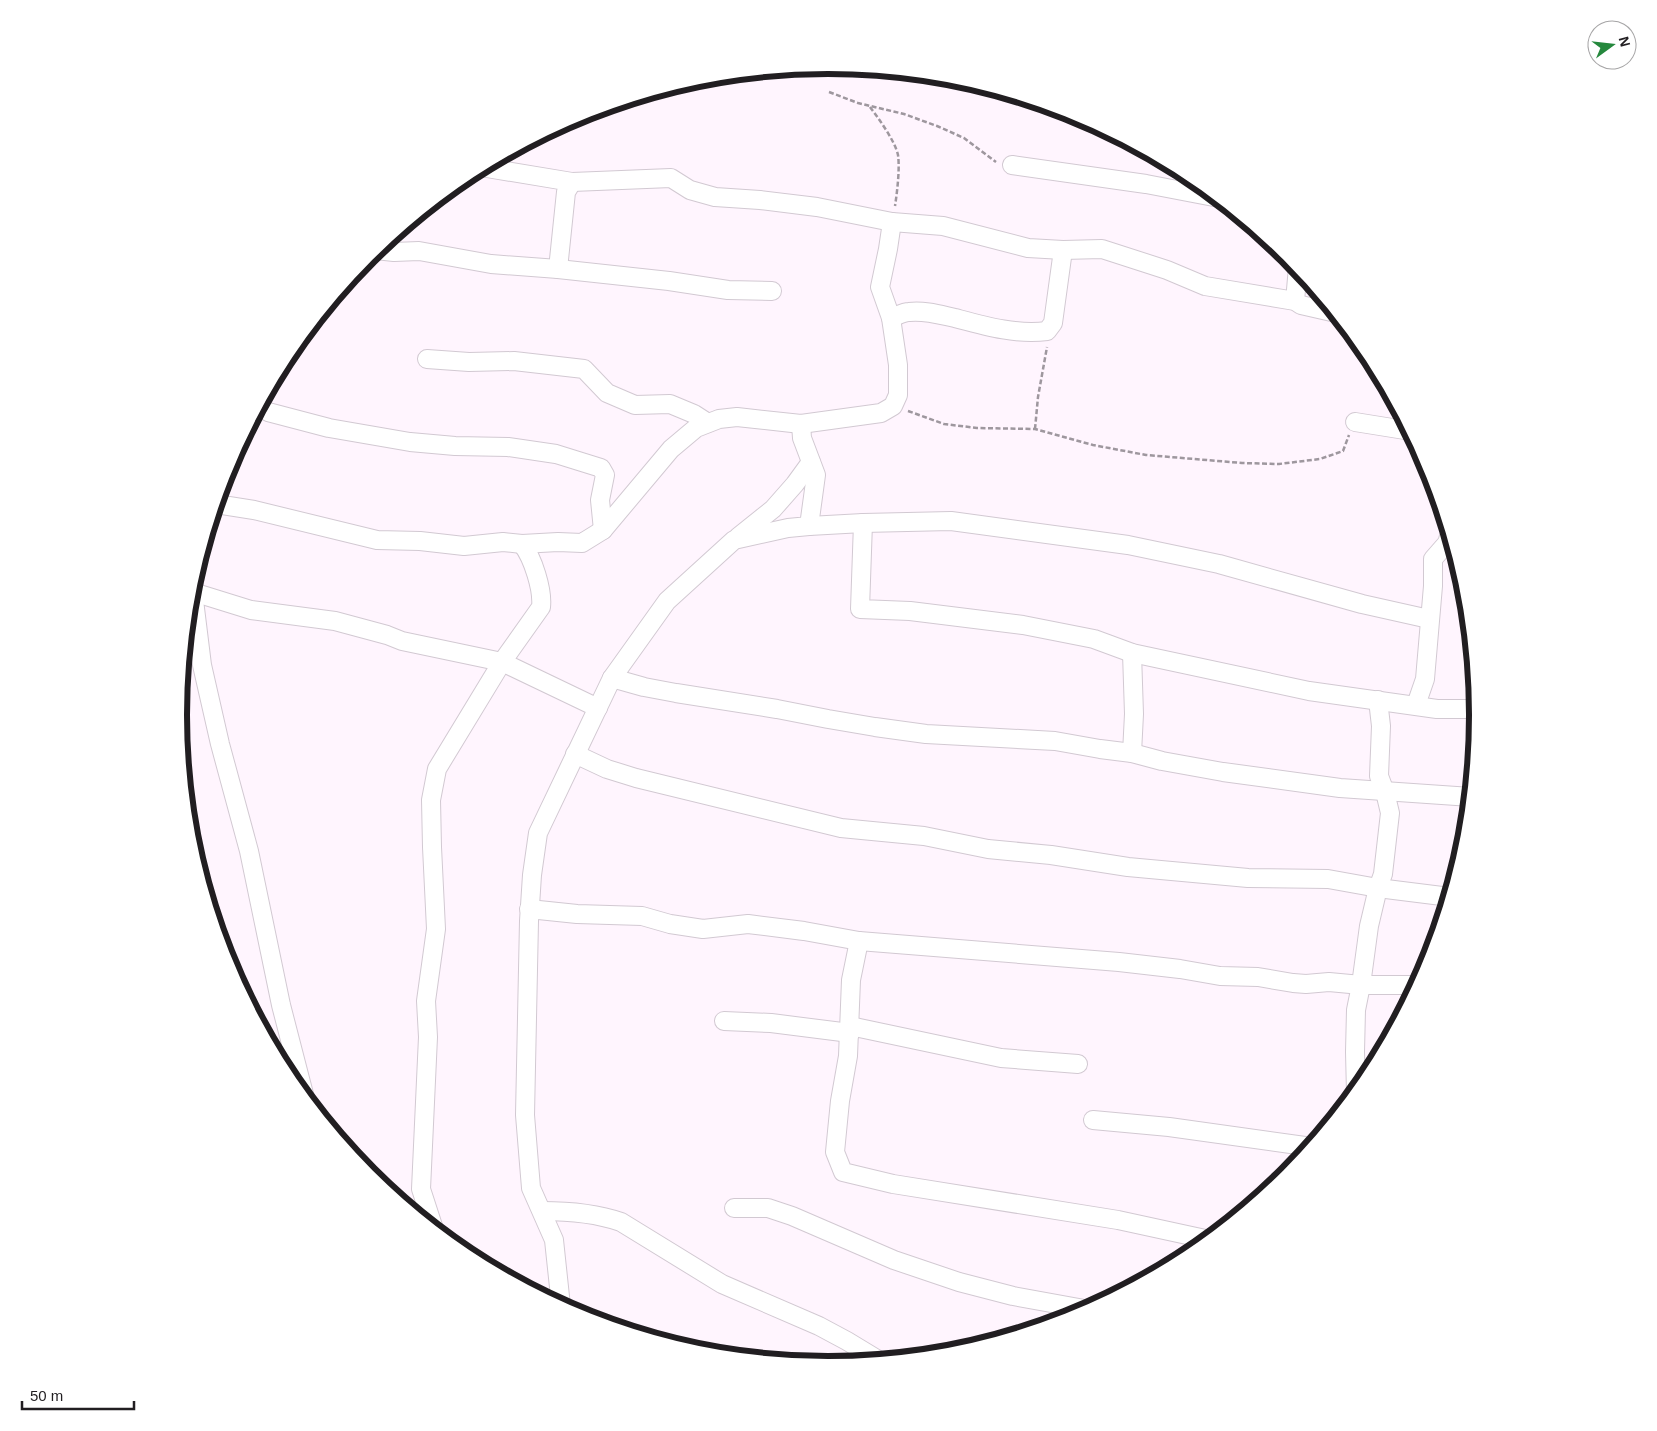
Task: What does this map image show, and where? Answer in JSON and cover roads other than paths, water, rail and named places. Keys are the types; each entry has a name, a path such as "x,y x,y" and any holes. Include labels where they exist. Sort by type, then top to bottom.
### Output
{"street":[{"path":"1012,165 1146,184 1203,195"},
{"path":"493,169 572,182 671,178 690,190 715,197 817,207 892,222 943,226 1028,248 1102,250 1167,270 1206,286 1295,301 1302,305 1326,311"},
{"path":"558,269 566,192 572,182"},
{"path":"223,505 254,510 377,540 464,546 504,542 522,544 582,543 603,530 672,449 696,428 719,419 737,417 801,424 882,413 893,406 898,395 898,365 891,318 880,286 892,222"},
{"path":"891,318 908,312 933,313 1016,331 1032,333 1048,331 1053,323 1063,250"},
{"path":"386,251 419,251 491,264 669,281 728,290 772,291"},
{"path":"1295,301 1297,278"},
{"path":"427,359 469,362 514,361 584,369 607,392 635,405 670,404 694,414 708,423"},
{"path":"268,412 329,428 410,442 455,446 508,447 556,454 601,468 605,475 600,500 603,530"},
{"path":"1355,422 1403,430"},
{"path":"801,424 802,438 816,475 809,526"},
{"path":"560,1298 554,1240 531,1188 525,1116 529,909 538,833 612,678 667,600 734,540 773,509 811,462"},
{"path":"773,509 788,528"},
{"path":"734,540 788,528 809,526 951,521 1128,545 1219,564 1362,604 1429,619"},
{"path":"863,523 860,608 910,610 1023,625 1094,639 1132,653 1309,692 1437,709 1470,710"},
{"path":"431,1219 421,1189 428,1037 426,1001 436,929 431,800 437,769 502,662 541,607 540,586 529,553 522,544"},
{"path":"1416,706 1425,679 1433,586 1433,559 1446,544"},
{"path":"198,593 251,610 335,621 387,635 402,642 502,662 558,687 598,708"},
{"path":"196,609 202,665 248,851 281,1005 300,1079"},
{"path":"1132,653 1134,714 1132,753"},
{"path":"612,678 676,693 883,728 926,734 1055,741 1100,750 1132,753 1162,761 1223,772 1340,788 1465,797"},
{"path":"1357,1079 1355,1052 1356,1010 1362,986 1369,926 1383,874 1390,813 1379,776 1381,726 1378,700"},
{"path":"575,754 636,778 841,828 924,836 988,848 1182,873 1248,878 1328,879 1378,888 1444,896"},
{"path":"529,909 577,914 642,916 670,924 704,929 748,924 804,931 859,941 1119,962 1220,976 1258,977 1293,983 1329,982 1362,986 1410,985"},
{"path":"859,941 851,980 848,1056 840,1101 835,1152 842,1172 892,1184 1118,1220 1201,1238"},
{"path":"724,1021 850,1030 1001,1058 1078,1064"},
{"path":"1092,1120 1169,1127 1304,1146"},
{"path":"734,1208 768,1208 792,1216 894,1260 959,1282 1013,1296 1075,1307"},
{"path":"542,1210 574,1212 606,1217 621,1222 722,1284 819,1326 872,1356"}]}
